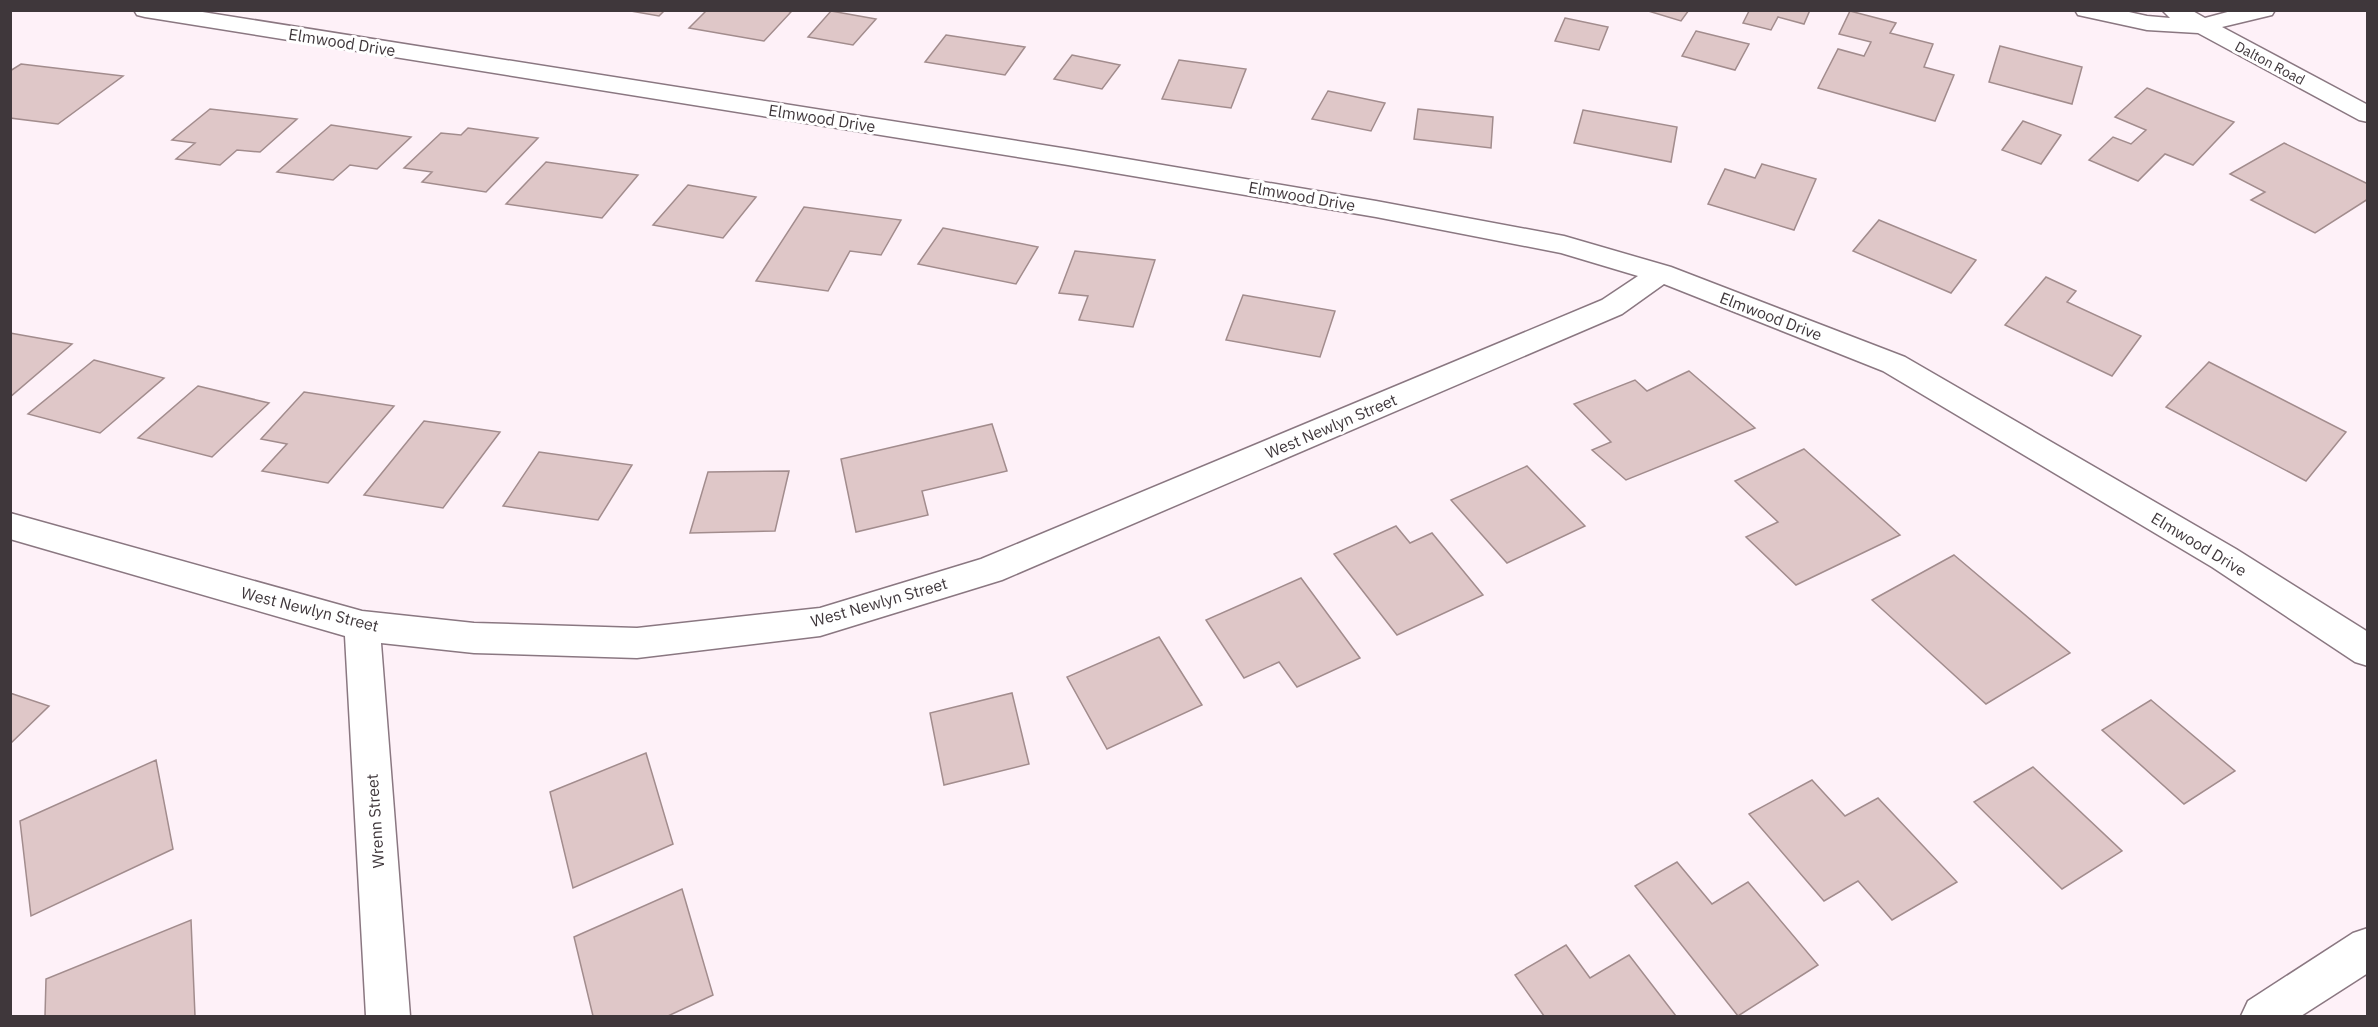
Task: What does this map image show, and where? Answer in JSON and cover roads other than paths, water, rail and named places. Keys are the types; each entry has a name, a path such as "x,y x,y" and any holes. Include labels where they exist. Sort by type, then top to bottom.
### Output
{"street":[{"name":"Elmwood Drive","path":"145,10 1056,155 1376,209 1564,245 1661,273 1894,364 2224,558 2367,651"},
{"path":"2086,10 2147,23 2201,26 2264,10"},
{"name":"Dalton Road","path":"2173,10 2367,115"},
{"name":"West Newlyn Street","path":"10,526 362,626 474,638 637,643 820,621 990,570 1612,307 1661,273"},
{"name":"Wrenn Street","path":"362,626 388,1017"},
{"path":"2263,1017 2367,948"}]}
